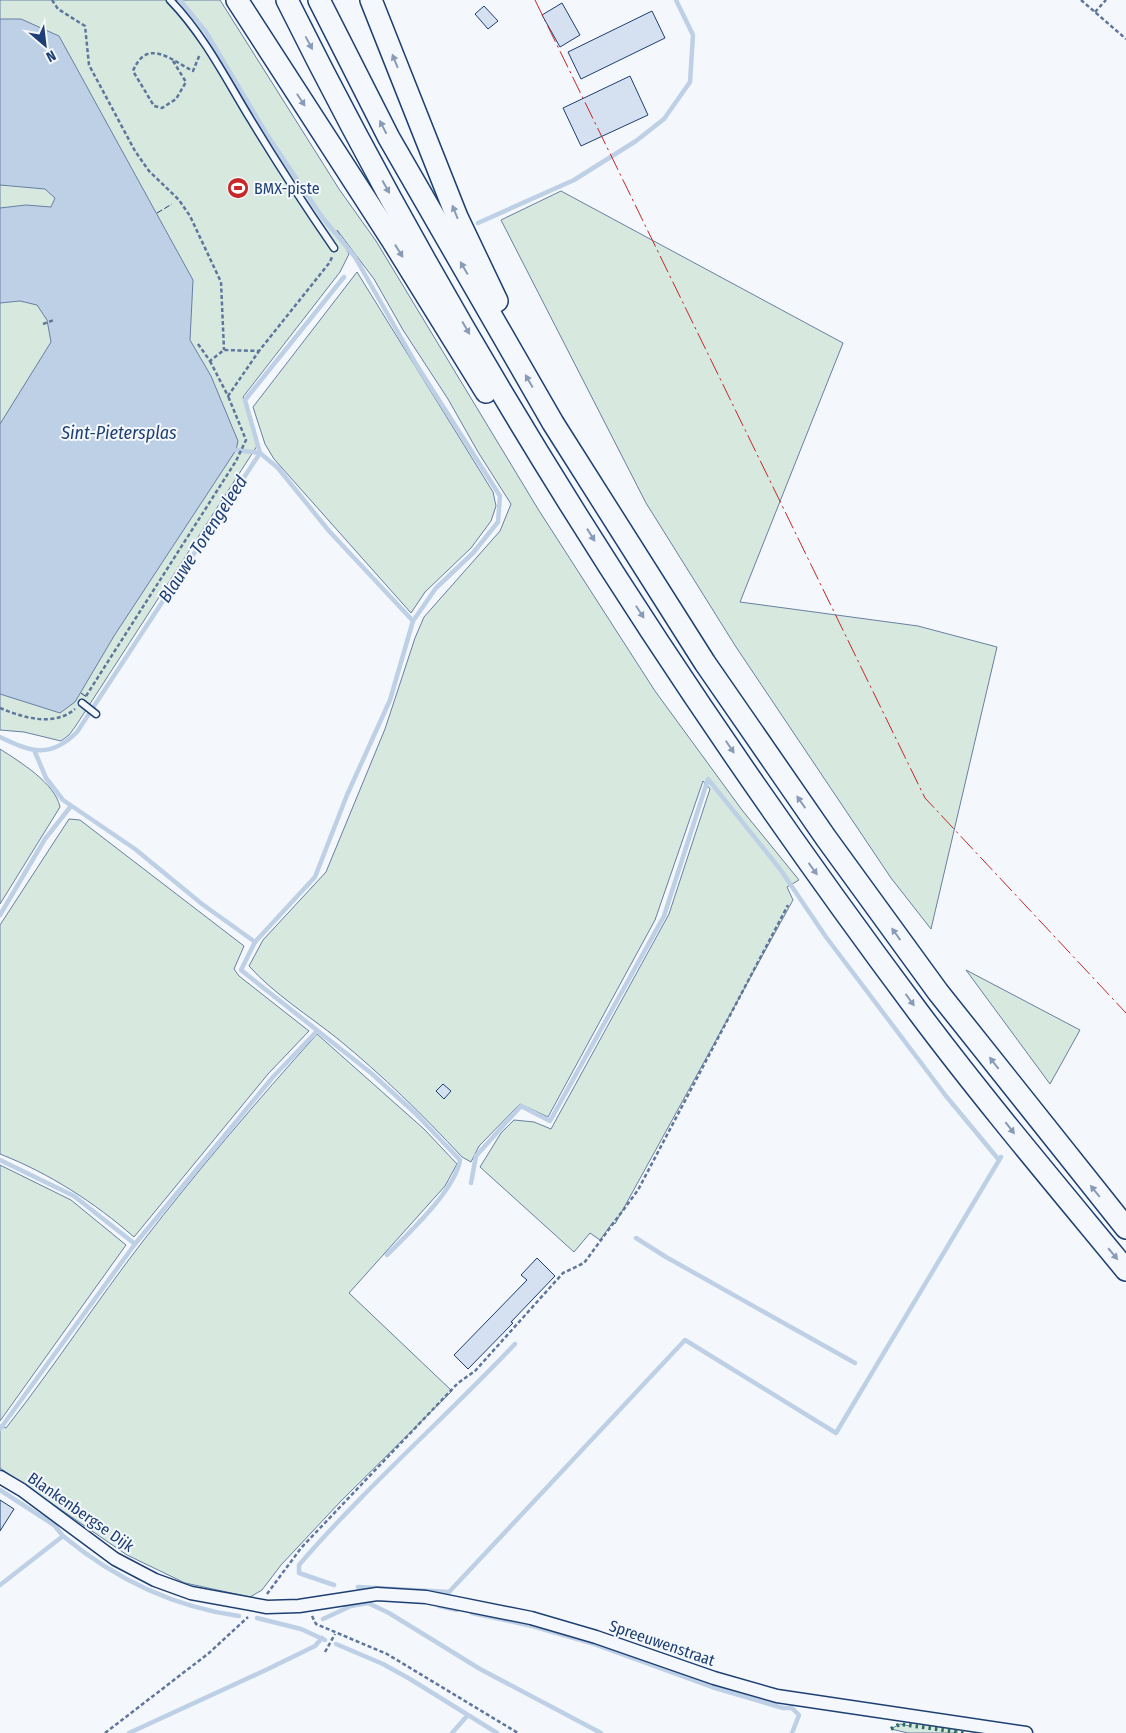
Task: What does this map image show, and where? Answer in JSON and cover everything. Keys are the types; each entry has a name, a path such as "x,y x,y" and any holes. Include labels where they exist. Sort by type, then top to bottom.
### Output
{"highway":[{"path":"237,0 392,240 495,406 568,499"},
{"path":"286,0 416,242 568,499 677,670 800,850 922,1016 1042,1169 1126,1270"},
{"path":"319,0 389,138 553,423 705,663 826,838 938,992 1126,1228"},
{"path":"371,0 457,217 498,303 497,326"}],"street":[{"name":"Blankenbergse Dijk","path":"0,1477 22,1490 115,1558 155,1580 191,1593 258,1606 288,1607"},
{"name":"Spreeuwenstraat","path":"288,1607 377,1594 426,1597 464,1603 568,1629 714,1678 777,1696 1026,1733"}],"lane":[{"path":"170,0 187,17 205,43 300,198 334,248"},
{"path":"82,703 96,714"}],"path":[{"path":"52,0 58,9 85,26 89,65 135,151 165,188 179,200 199,234 221,282 224,350"},
{"path":"1081,0 1126,39"},
{"path":"1095,12 1106,0"},
{"path":"173,60 186,82 176,99 162,108 154,106 133,70 137,60 146,54 158,52 168,56 193,71 205,43"},
{"path":"228,396 259,351 330,262 334,248"},
{"path":"43,324 54,320"},
{"path":"0,708 33,718 55,720 66,717 82,703 236,461 246,440 228,396 210,361 198,344"},
{"path":"210,361 224,350 259,351"},
{"path":"105,1733 239,1627 258,1606 301,1548 458,1383 475,1371 563,1274 584,1263 638,1190 788,905"},
{"path":"308,1605 316,1624 335,1634 387,1654 419,1671 475,1708 518,1733"},
{"path":"325,1652 335,1634"}],"shaded area":[{"path":"0,0 220,0 339,189 376,241 538,509 655,691 742,810 799,880 787,887 793,900 615,1224 613,1222 600,1240 590,1233 574,1252 480,1167 501,1133 514,1120 534,1122 551,1129 669,914 710,789 703,781 655,920 548,1117 520,1104 479,1146 471,1162 462,1157 386,1081 338,1039 280,995 249,966 263,940 326,872 385,729 415,638 424,617 500,531 511,504 478,452 448,399 403,330 374,279 337,230 349,254 340,272 243,397 257,446 75,727 61,741 24,732 0,730"},
{"path":"561,191 843,343 740,602 918,626 997,647 931,929 891,878 736,647 646,503 501,220"},
{"path":"357,272 493,492 496,506 491,521 471,548 425,592 411,613 274,459 265,444 253,407"},
{"path":"0,749 36,774 57,798 60,807 0,904"},
{"path":"69,819 80,820 244,946 234,969 239,976 309,1031 268,1074 134,1237 104,1212 71,1190 36,1170 0,1154 0,925"},
{"path":"966,970 1080,1030 1050,1084"},
{"path":"317,1034 424,1129 457,1164 445,1186 349,1293 452,1391 341,1501 281,1565 262,1590 250,1597 185,1583 127,1555 0,1468 0,1425 6,1428 164,1214 228,1136"},
{"path":"0,1165 71,1200 126,1245 0,1421"},
{"path":"910,1720 957,1726 957,1733 908,1733 891,1729 900,1724 910,1726"}],"water":[{"name":"Sint-Pietersplas","path":"0,19 21,19 59,36 193,280 190,340 211,376 238,441 236,450 114,636 75,702 60,713 0,694 0,424 51,342 47,320 37,305 20,301 0,303 0,208 26,205 51,207 55,198 45,189 0,185"}],"building":[{"path":"562,3 580,35 560,47 542,15"},
{"path":"484,6 498,21 488,29 475,14"},
{"path":"652,11 665,38 581,79 568,52"},
{"path":"630,76 648,115 581,146 563,108"},
{"path":"443,1084 451,1091 444,1099 436,1091"},
{"path":"537,1258 555,1276 468,1369 454,1355 527,1280 521,1275"},
{"path":"0,1500 14,1509 0,1531"}],"waterway":[{"path":"180,0 206,32 266,133 322,217 355,257 416,364 500,496 498,522 473,553 436,588 413,621"},
{"name":"Blauwe Torengeleed","path":"478,223 574,180 636,141 664,119 690,82 693,35 676,0"},
{"name":"Blauwe Torengeleed","path":"0,737 21,746 40,750 58,746 77,732 260,453 245,400 344,277"},
{"path":"236,450 260,453 278,468 329,531 413,621 390,700 347,795 315,877 255,942"},
{"path":"35,752 46,778 63,800 135,849 202,904 255,942 241,970 371,1073 415,1113 460,1160 457,1172 441,1197 387,1255"},
{"path":"471,1183 476,1156 521,1106 550,1121 664,916 708,779 780,869 826,937 946,1096 999,1160"},
{"path":"0,915 45,839 71,806"},
{"path":"0,1429 135,1244 273,1077 317,1031"},
{"path":"358,1587 449,1592 685,1340 836,1433 1001,1157"},
{"path":"0,1160 74,1196 135,1244"},
{"path":"636,1238 666,1257 855,1363"},
{"path":"334,1585 299,1573 299,1565 351,1508 515,1344"},
{"name":"Blauwe Torengeleed","path":"0,1490 54,1525 63,1536 0,1585"},
{"path":"63,1536 103,1565 145,1588 191,1606 239,1616"},
{"path":"323,1619 351,1606 368,1603 389,1613 480,1669 601,1733"},
{"path":"439,1606 457,1610"},
{"path":"472,1613 532,1626 591,1643 712,1687 783,1708 792,1708 799,1715 792,1733"},
{"path":"257,1618 301,1629 325,1640"},
{"path":"129,1733 315,1646 322,1638"},
{"path":"336,1644 383,1664 497,1733"},
{"path":"452,1733 467,1716"}],"hedge":[{"path":"891,1729 900,1724 958,1732"},
{"path":"961,1732 965,1733"}],"fence":[{"path":"157,213 172,204"},
{"path":"81,693 88,698"}],"power":[{"path":"535,0 925,798 1126,1013"}],"place":[{"name":"BMX-piste","path":"238,188"}]}
